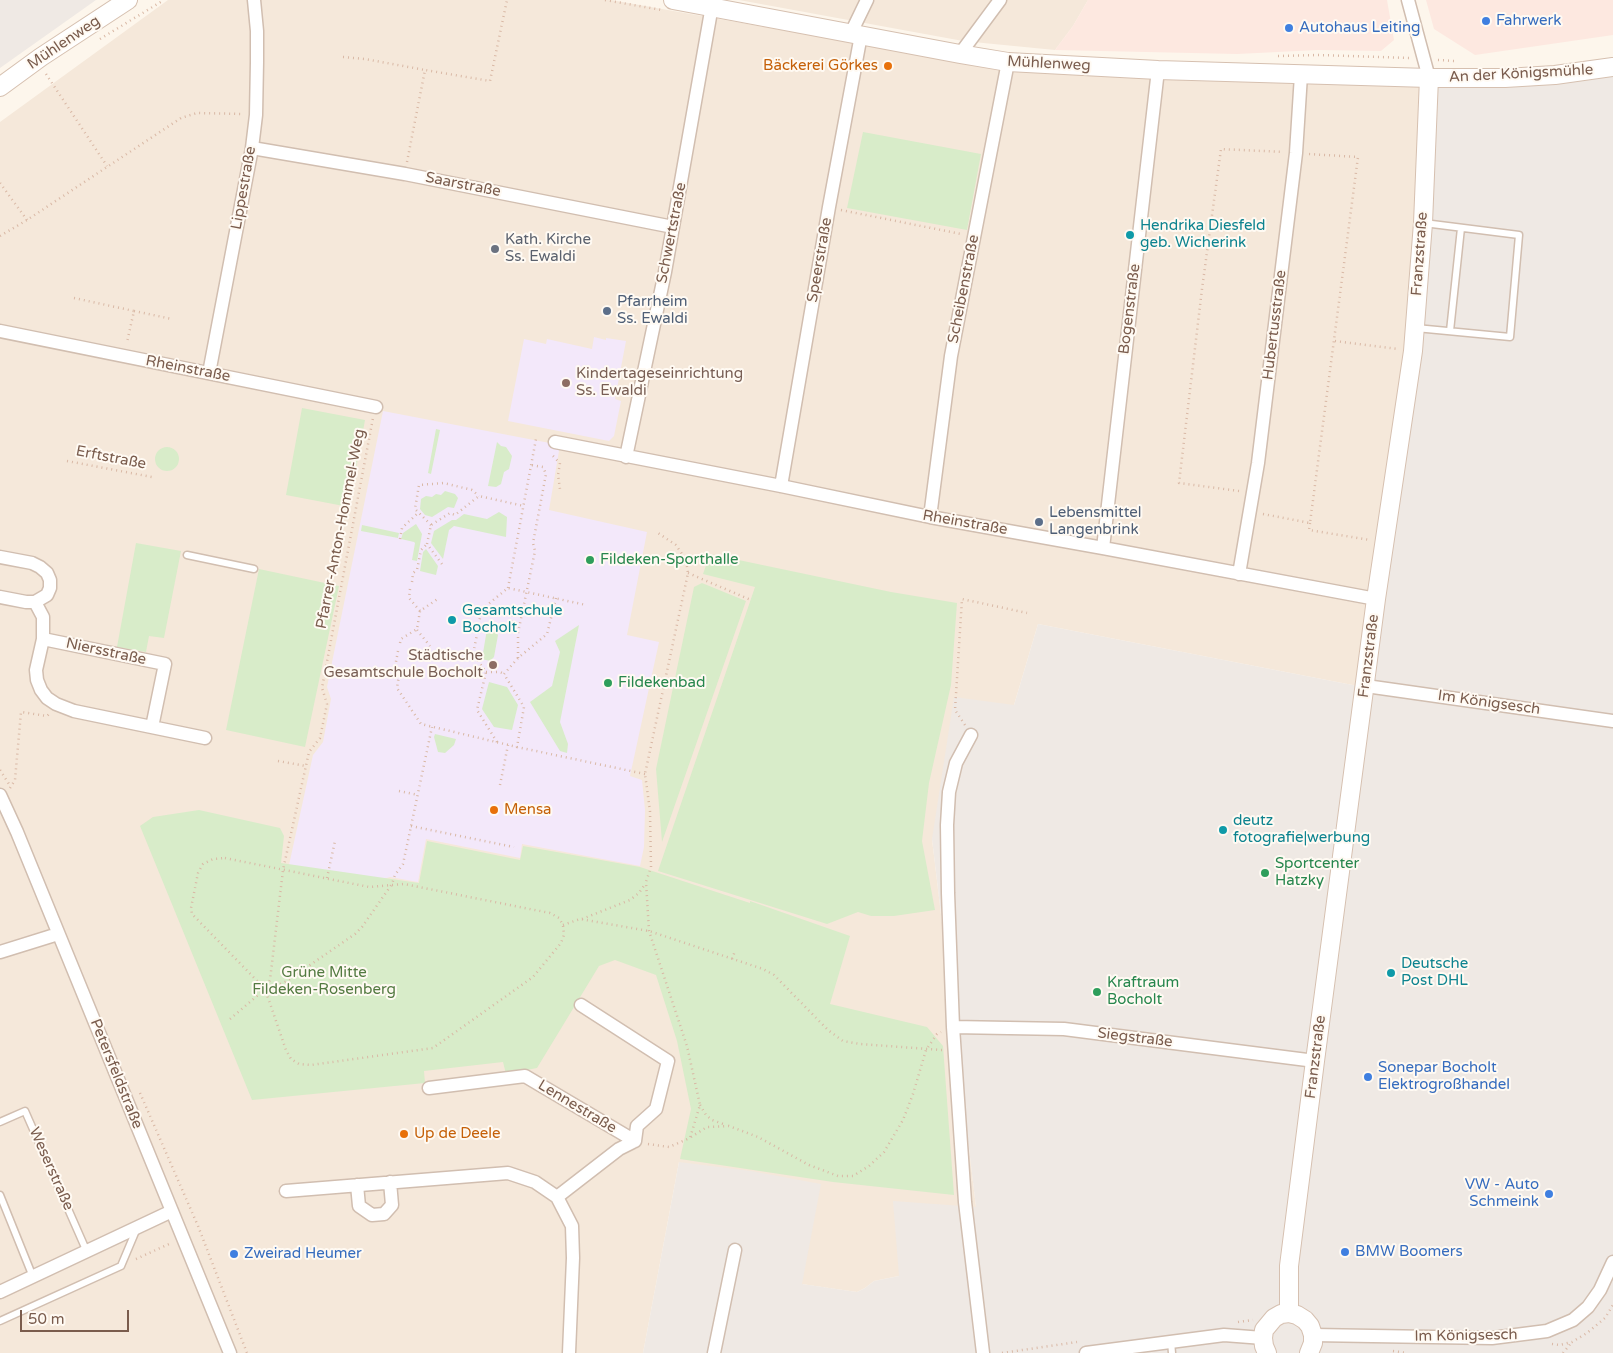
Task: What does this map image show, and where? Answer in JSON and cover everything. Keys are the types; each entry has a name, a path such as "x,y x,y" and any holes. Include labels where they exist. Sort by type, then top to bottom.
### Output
{"street":[{"name":"Mühlenweg","path":"0,87 41,57 128,0"},
{"name":"Lippestraße","path":"209,373 252,148 256,114 258,31 254,0"},
{"name":"Mühlenweg","path":"674,0 713,4 856,34 1008,62 1158,70 1429,78"},
{"name":"Speerstraße","path":"781,486 829,207 856,34 867,0"},
{"path":"960,54 1000,0"},
{"name":"Franzstraße","path":"1289,1313 1289,1266 1315,1061 1376,599 1413,351 1423,223 1429,78 1408,0"},
{"name":"Schwertstraße","path":"626,457 673,227 713,4"},
{"name":"Scheibenstraße","path":"930,517 951,356 1008,62"},
{"name":"An der Königsmühle","path":"1429,78 1505,78 1554,75 1613,67"},
{"name":"Bogenstraße","path":"1103,548 1158,70"},
{"name":"Hubertusstraße","path":"1239,574 1258,463 1294,173 1300,75"},
{"name":"Saarstraße","path":"252,148 405,174 673,227"},
{"name":"Rheinstraße","path":"0,331 376,407"},
{"name":"Rheinstraße","path":"553,448 671,464 930,517 1376,599"},
{"path":"0,557 32,563 47,573 50,580 50,588 47,595 35,602 0,597"},
{"path":"35,602 43,617 43,639 36,670 37,680 41,690 56,704 74,711 205,738"},
{"name":"Niersstraße","path":"43,639 164,664 152,727"},
{"name":"Im Königsesch","path":"1366,686 1613,721"},
{"path":"971,735 956,762 949,792 947,825 948,893 953,1027 966,1202 983,1353"},
{"name":"Petersfeldstraße","path":"1,797 230,1353"},
{"path":"0,952 58,934"},
{"name":"Lennestraße","path":"581,1005 668,1061 656,1109 637,1126 635,1141"},
{"name":"Siegstraße","path":"953,1027 1064,1028 1315,1061"},
{"name":"Lennestraße","path":"428,1088 525,1076 635,1141"},
{"name":"Lennestraße","path":"557,1197 620,1149 635,1141"},
{"path":"286,1191 508,1173 535,1182 557,1197 572,1226 573,1258 569,1353"},
{"path":"357,1185 360,1206 372,1215 384,1214 392,1205 390,1182"},
{"path":"0,1292 172,1211"},
{"path":"714,1353 735,1250"},
{"name":"Im Königsesch","path":"1313,1335 1492,1338 1547,1331 1573,1320 1588,1307 1600,1290 1613,1262"},
{"path":"1086,1353 1171,1347 1224,1335 1265,1345 1268,1323 1281,1314 1289,1313 1297,1315 1310,1326 1313,1343 1309,1353"}],"lane":[{"path":"1415,328 1510,337 1520,235 1423,223"},
{"path":"1450,331 1461,228"},
{"path":"187,555 254,568"},
{"name":"Weserstraße","path":"0,1122 25,1111 87,1252"},
{"path":"0,1195 33,1277"},
{"path":"0,1321 121,1266 137,1228"}],"path":[{"path":"343,58 365,59 490,81 507,0"},
{"path":"1274,56 1319,55 1462,61"},
{"path":"41,57 46,74 107,166"},
{"path":"405,174 425,70"},
{"path":"0,236 181,118 197,113 256,114"},
{"path":"0,183 27,220"},
{"path":"829,207 974,236"},
{"path":"74,298 172,319"},
{"path":"124,356 134,311"},
{"path":"1335,341 1413,351"},
{"name":"Pfarrer-Anton-Hommel-Weg","path":"265,989 270,980 284,870 309,752 320,738 327,704 322,688 376,407"},
{"path":"497,742 478,710 486,672 473,654 481,610 508,588 536,438"},
{"path":"553,448 560,463 558,475 560,489"},
{"name":"Erftstraße","path":"67,461 152,477"},
{"path":"518,658 518,633 534,551 533,543 546,474 543,467 531,464"},
{"path":"431,525 415,508 419,485 444,484 472,490 480,496 524,506"},
{"path":"412,582 413,573 417,570 421,550 427,544 431,525 450,513 455,514 480,496"},
{"path":"400,540 402,528 419,512"},
{"path":"1310,523 1309,530 1384,543"},
{"path":"563,925 630,900 639,893 646,882 651,867 650,811 645,774 688,574 686,560 676,545 658,533"},
{"path":"427,544 442,564"},
{"path":"688,574 751,600"},
{"path":"508,588 586,604"},
{"path":"410,589 409,598 420,611"},
{"path":"430,646 417,629 420,611 439,598"},
{"path":"504,674 518,658 548,634 556,598"},
{"path":"971,735 955,710 962,599 1027,613"},
{"path":"510,631 513,611"},
{"path":"470,623 518,633"},
{"path":"400,643 400,639 417,629"},
{"path":"398,651 395,667 400,675 397,688 421,724 517,747 645,774"},
{"path":"486,672 500,672 504,674 524,707 517,747"},
{"path":"1,797 15,780 21,712 47,716 56,704"},
{"path":"230,1019 265,989 274,988 287,981 356,934 392,884 395,875 403,864 432,727"},
{"path":"500,785 508,744"},
{"path":"278,761 306,766"},
{"path":"399,791 418,795"},
{"path":"411,826 514,847"},
{"path":"327,878 336,841"},
{"path":"225,858 327,878 369,888 404,884 550,913 559,918 563,925 564,935 561,944 534,977 441,1044 428,1050 310,1065 299,1064 291,1059 286,1050 265,989 192,914 191,908 198,873 203,864 213,859 225,858"},
{"path":"646,882 649,931 687,1046 700,1105 706,1115 712,1120 758,1138 809,1166 838,1176 853,1176 869,1166 884,1152 903,1120 926,1050 937,1034 953,1027"},
{"path":"580,919 649,931 763,969 774,975 828,1030 843,1041 926,1050"},
{"path":"732,959 735,951"},
{"path":"690,1138 700,1105"},
{"path":"635,1141 669,1147 690,1138 707,1127 729,1126"},
{"path":"121,1266 169,1244"},
{"path":"1563,1353 1572,1342 1587,1333 1605,1318 1613,1306"}],"shaded area":[{"path":"0,0 96,0 0,68"},
{"path":"168,0 611,0 946,59 1436,85 1368,688 1038,624 1014,705 932,839 976,1207 899,1276 874,1281 857,1292 801,1284 679,1162 643,1353 0,1353 0,122"},
{"path":"739,0 1088,0 1073,26 1055,50 963,41"},
{"path":"1088,0 1387,0 1394,40 1381,51 1318,50 1237,54 1055,50 1073,26"},
{"path":"1426,0 1613,0 1613,35 1475,55 1434,29"},
{"path":"1613,71 1613,1353 643,1353 679,1162 751,1171 821,1184 802,1284 857,1292 874,1281 899,1276 893,1201 976,1207 932,839 954,697 1014,705 1038,624 1368,688 1436,85"},
{"name":"Kindertageseinrichtung Ss. Ewaldi","path":"594,337 626,341 615,399 621,401 614,436 609,441 508,421 524,339 546,344 547,339 592,349"},
{"name":"Städtische Gesamtschule Bocholt","path":"383,411 560,445 549,510 647,532 627,635 659,642 630,776 642,780 645,810 644,847 640,866 522,844 520,858 426,839 418,882 390,877 370,883 289,865 313,755 323,742 331,699 327,687"}],"green space":[{"path":"863,132 981,154 967,230 847,208"},
{"path":"302,408 365,420 349,507 286,495"},
{"path":"436,429 440,430 431,474 428,473"},
{"path":"497,442 501,446 506,447 512,456 509,469 504,472 501,484 496,487 488,486"},
{"path":"167,447 175,451 179,459 175,467 167,471 159,467 155,459 159,451"},
{"path":"445,491 455,494 458,498 454,508 448,507 432,517 425,515 420,509 421,499 426,496 432,497 436,494 441,495"},
{"path":"499,512 507,517 506,537 454,526 449,530 443,559 431,543 434,531 464,514 487,519"},
{"path":"416,524 422,534 417,561 412,560 415,543 401,539 403,533"},
{"path":"362,525 399,533 398,538 361,531"},
{"path":"136,543 181,551 164,638 149,636 146,652 117,647"},
{"path":"426,549 438,566 436,575 420,571 423,552"},
{"path":"710,554 891,592 957,603 951,685 929,783 922,841 935,910 894,916 871,916 858,912 827,924 658,871 755,587 703,574"},
{"path":"259,569 339,586 305,747 226,730"},
{"path":"702,583 746,601 662,842 656,769 694,587"},
{"path":"579,625 560,722 568,744 567,753 560,751 530,702 552,686 560,652 555,641"},
{"path":"487,629 495,631 498,635 494,657 490,661 482,659"},
{"path":"489,682 507,687 518,705 512,730 494,727 482,709"},
{"path":"435,734 456,739 454,745 445,753 438,752"},
{"name":"Grüne Mitte Fildeken-Rosenberg","path":"199,810 280,828 284,836 281,863 419,883 427,841 520,860 523,846 640,867 750,903 750,901 850,936 830,1004 927,1027 943,1046 954,1195 833,1182 680,1159 691,1109 677,1041 656,975 615,960 599,966 537,1068 506,1074 503,1062 424,1071 425,1083 252,1100 140,826 153,817"}],"place":[{"name":"Fahrwerk","path":"1486,21"},
{"name":"Autohaus Leiting","path":"1289,28"},
{"name":"Bäckerei Görkes","path":"888,66"},
{"name":"Hendrika Diesfeld geb. Wicherink","path":"1130,235"},
{"name":"Kath. Kirche Ss. Ewaldi","path":"495,249"},
{"name":"Pfarrheim Ss. Ewaldi","path":"607,311"},
{"name":"Kindertageseinrichtung Ss. Ewaldi","path":"566,383"},
{"name":"Lebensmittel Langenbrink","path":"1039,522"},
{"name":"Fildeken-Sporthalle","path":"590,560"},
{"name":"Gesamtschule Bocholt","path":"452,620"},
{"name":"Städtische Gesamtschule Bocholt","path":"493,665"},
{"name":"Fildekenbad","path":"608,683"},
{"name":"Mensa","path":"494,810"},
{"name":"deutz fotografie|werbung","path":"1223,830"},
{"name":"Sportcenter Hatzky","path":"1265,873"},
{"name":"Deutsche Post DHL","path":"1391,973"},
{"name":"Kraftraum Bocholt","path":"1097,992"},
{"name":"Sonepar Bocholt Elektrogroßhandel","path":"1368,1077"},
{"name":"Up de Deele","path":"404,1134"},
{"name":"VW - Auto Schmeink","path":"1549,1194"},
{"name":"BMW Boomers","path":"1345,1252"},
{"name":"Zweirad Heumer","path":"234,1254"}]}
